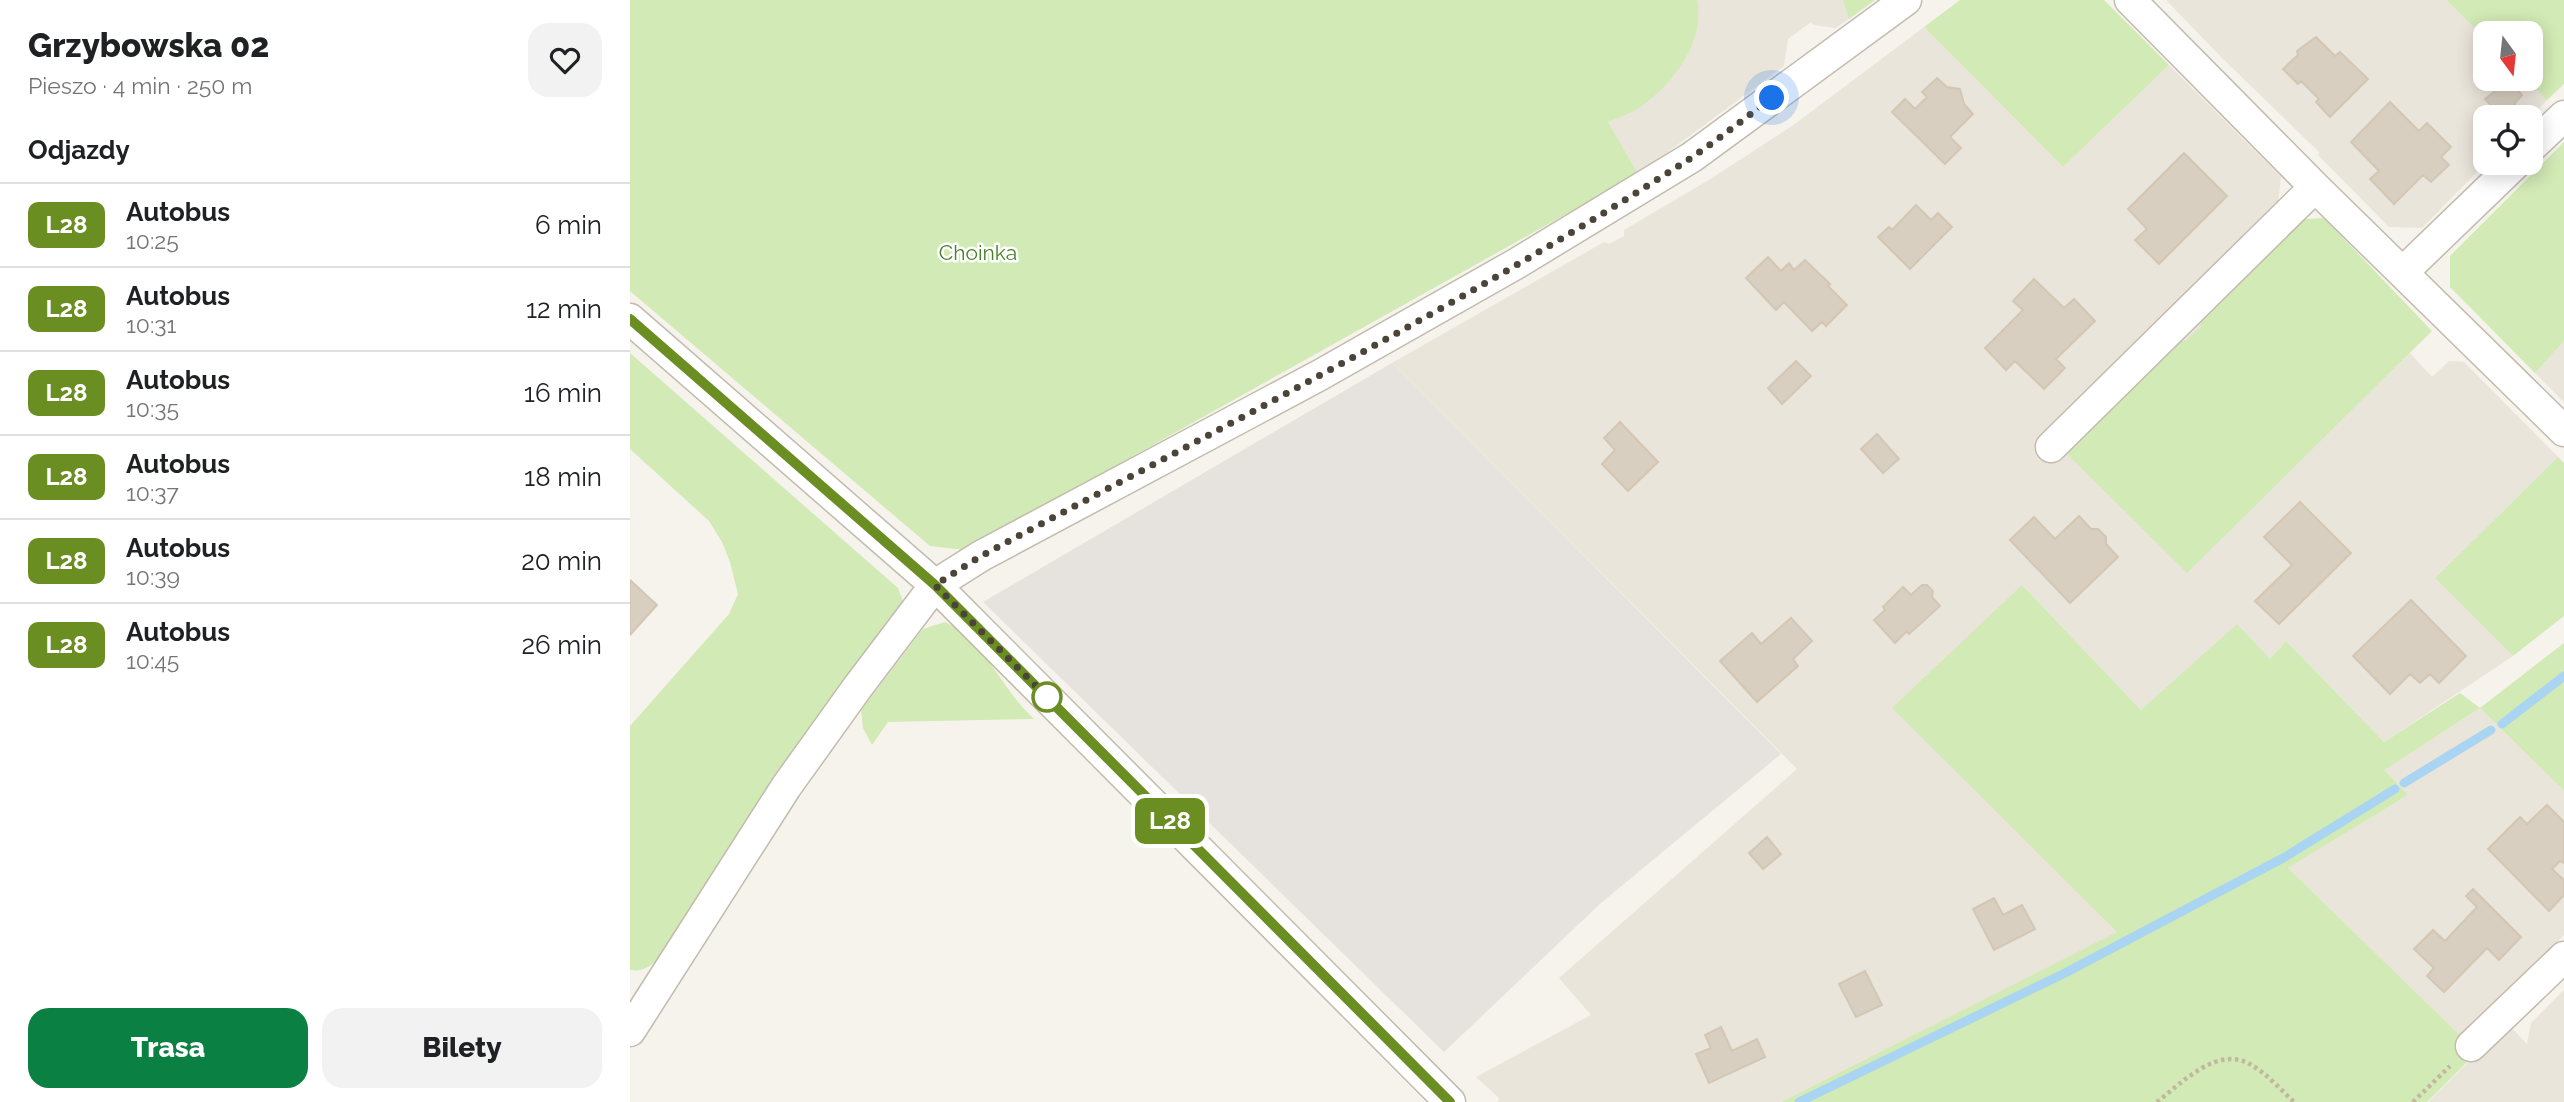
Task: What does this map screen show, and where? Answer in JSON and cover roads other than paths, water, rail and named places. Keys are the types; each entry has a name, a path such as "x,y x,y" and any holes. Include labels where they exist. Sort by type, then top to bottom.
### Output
{"street":[{"path":"630,1031 786,787 935,585 981,556 1320,375 1525,259 1692,157 1906,0"},
{"path":"2130,0 2315,187 2564,431"},
{"path":"2543,136 2564,116"},
{"path":"2403,272 2504,175"},
{"path":"2051,447 2315,187"},
{"path":"630,319 935,585 1450,1102"},
{"path":"2471,1046 2564,957"}],"waterway":[{"path":"2502,724 2564,676"},
{"path":"2404,783 2491,730"},
{"path":"1799,1102 2065,973 2285,857 2395,789"}],"park label":[{"name":"Choinka","path":"978,253"}]}
